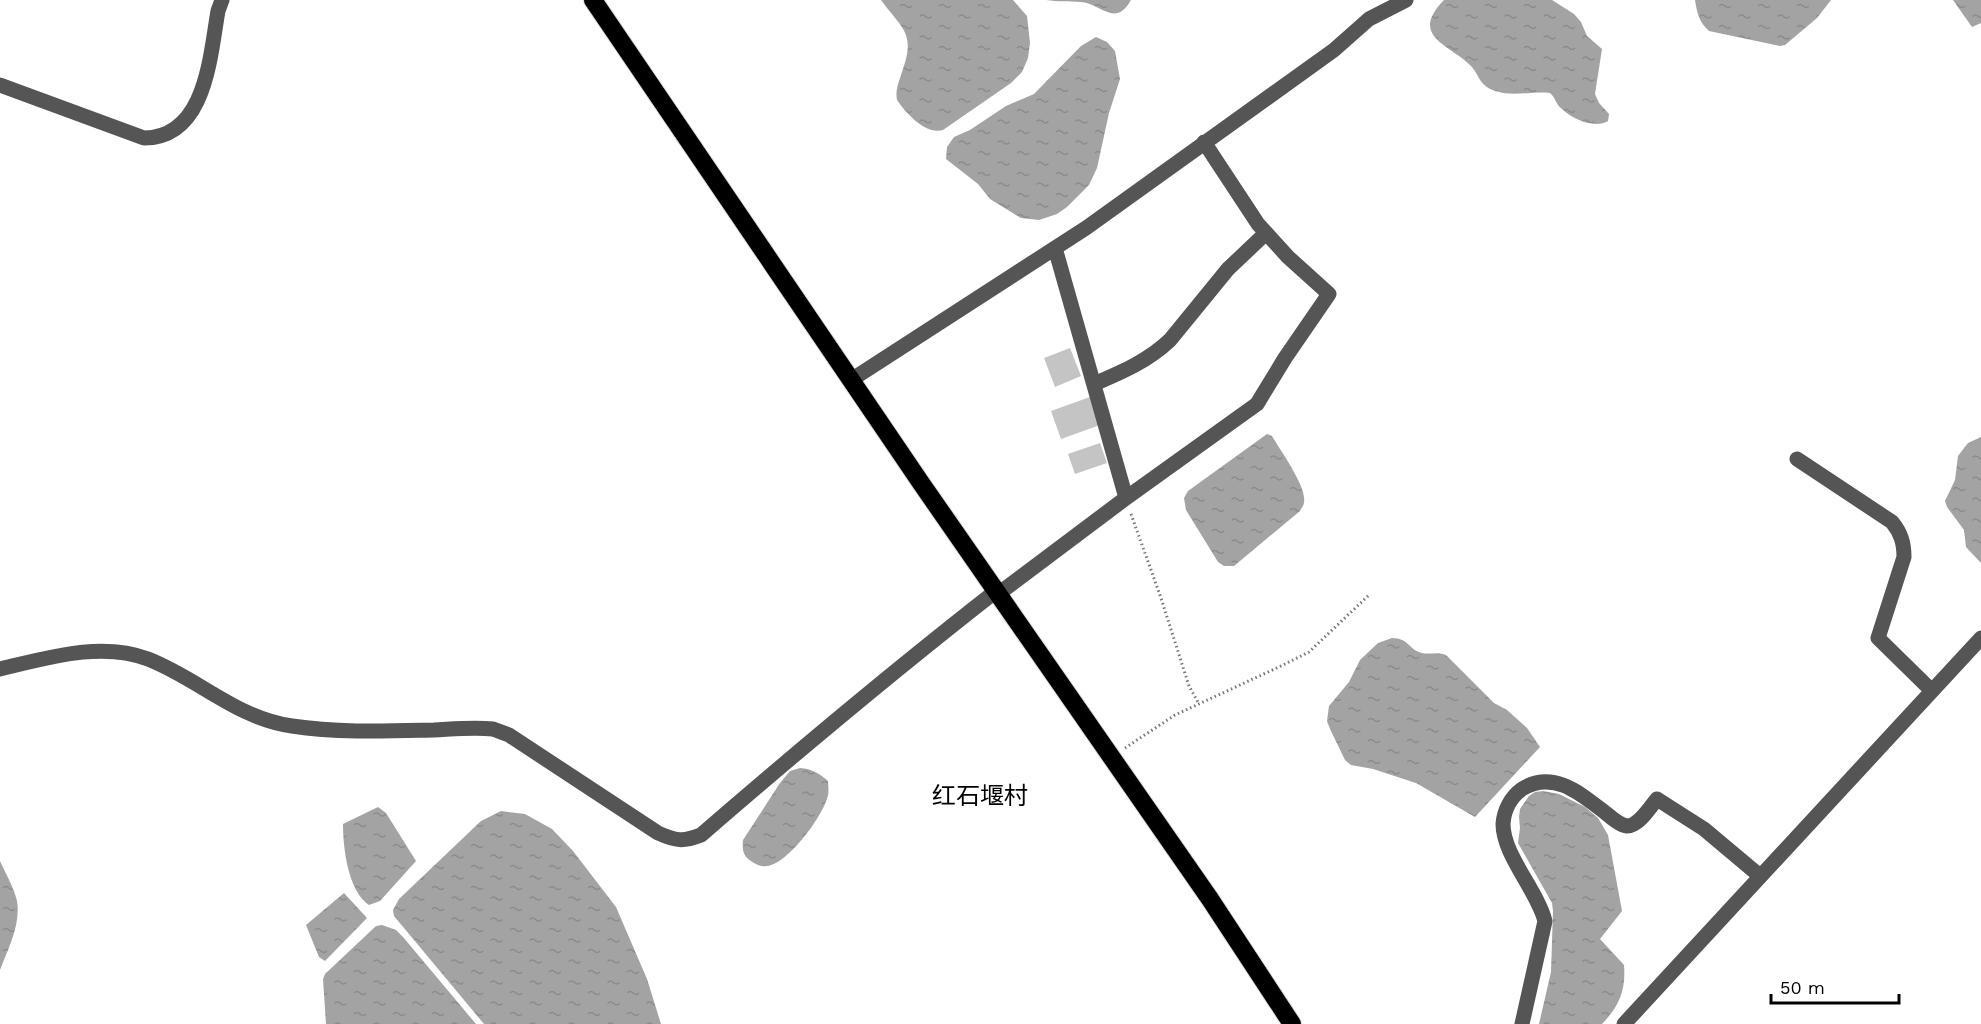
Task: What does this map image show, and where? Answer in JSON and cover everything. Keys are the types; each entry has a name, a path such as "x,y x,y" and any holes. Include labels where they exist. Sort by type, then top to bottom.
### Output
{"highway":[{"path":"593,0 997,593 1210,899 1292,1024"}],"street":[{"path":"0,85 144,138 168,133 184,122 197,101 203,86 222,0"},
{"path":"851,380 1055,248 1334,50 1369,19 1406,0"},
{"path":"0,669 73,653 100,652 136,655 169,669 252,716 292,726 351,730 493,729 508,735 658,833 672,839 687,841 702,835 901,665 1257,404 1284,358 1329,294 1288,257 1266,233 1204,142"},
{"path":"1094,384 1134,366 1160,350 1228,269 1266,233"},
{"path":"1055,248 1126,498"},
{"path":"1797,459 1893,522 1898,529 1904,548 1904,557 1878,638 1932,691"},
{"path":"1624,1024 1981,639"},
{"path":"1522,1024 1545,921 1542,909 1513,858 1504,829 1505,811 1519,791 1541,781 1559,783 1595,805 1620,824 1629,826 1637,822 1657,799 1704,829 1760,876"}],"path":[{"path":"1126,498 1189,686 1199,704"},
{"path":"1112,758 1175,715 1309,652 1369,595"}],"water":[{"path":"881,0 1013,0 1027,16 1030,43 1028,58 1022,72 1011,83 943,130 936,131 923,126 905,111 897,100 898,86 908,49 907,40 901,26"},
{"path":"1046,0 1131,0 1125,8 1114,13 1081,2"},
{"path":"1444,0 1552,0 1574,14 1581,22 1587,36 1602,49 1595,94 1599,103 1609,114 1608,121 1597,124 1578,119 1566,113 1550,93 1509,94 1489,89 1470,65 1443,45 1431,31 1430,22 1434,12"},
{"path":"1695,0 1831,0 1817,18 1785,45 1780,46 1709,31 1699,17"},
{"path":"1953,0 1981,0 1981,23 1972,27"},
{"path":"1096,37 1107,42 1115,51 1120,79 1109,113 1097,168 1089,185 1057,214 1039,220 1021,218 990,199 978,184 946,159 947,147 954,137 970,130 1006,106 1034,94 1081,46"},
{"path":"1267,434 1272,436 1297,478 1304,495 1304,505 1300,511 1234,566 1224,566 1218,562 1186,510 1184,498 1188,491"},
{"path":"1981,437 1981,563 1966,547 1964,530 1945,501 1955,480 1958,456 1968,443"},
{"path":"1392,638 1406,642 1422,653 1446,655 1494,703 1507,710 1527,728 1540,747 1475,817 1416,783 1373,769 1351,765 1345,760 1330,729 1327,721 1329,706 1349,682 1360,660 1378,643"},
{"path":"800,768 815,772 828,781 828,793 820,814 804,837 785,857 767,866 750,861 743,851 743,840 780,783 790,771"},
{"path":"1543,791 1559,794 1585,807 1598,818 1608,835 1622,911 1600,939 1624,965 1624,983 1620,998 1602,1024 1539,1024 1551,972 1553,911 1552,903 1518,843 1520,809 1529,796"},
{"path":"378,807 386,813 416,861 380,901 369,905 356,890 348,868 343,824"},
{"path":"501,811 525,814 552,829 573,851 616,907 647,979 661,1024 484,1024 394,916 393,910 399,899 481,821"},
{"path":"0,861 14,891 18,910 13,936 0,970"},
{"path":"344,893 367,918 325,961 319,957 306,925"},
{"path":"382,925 396,930 403,937 476,1024 326,1024 323,979 325,974 376,926"}],"building":[{"path":"1070,348 1081,376 1055,387 1044,358"},
{"path":"1090,397 1100,425 1061,439 1051,411"},
{"path":"1100,443 1107,463 1075,474 1068,454"}],"district":[{"name":"红石堰村","path":"980,796"}]}
